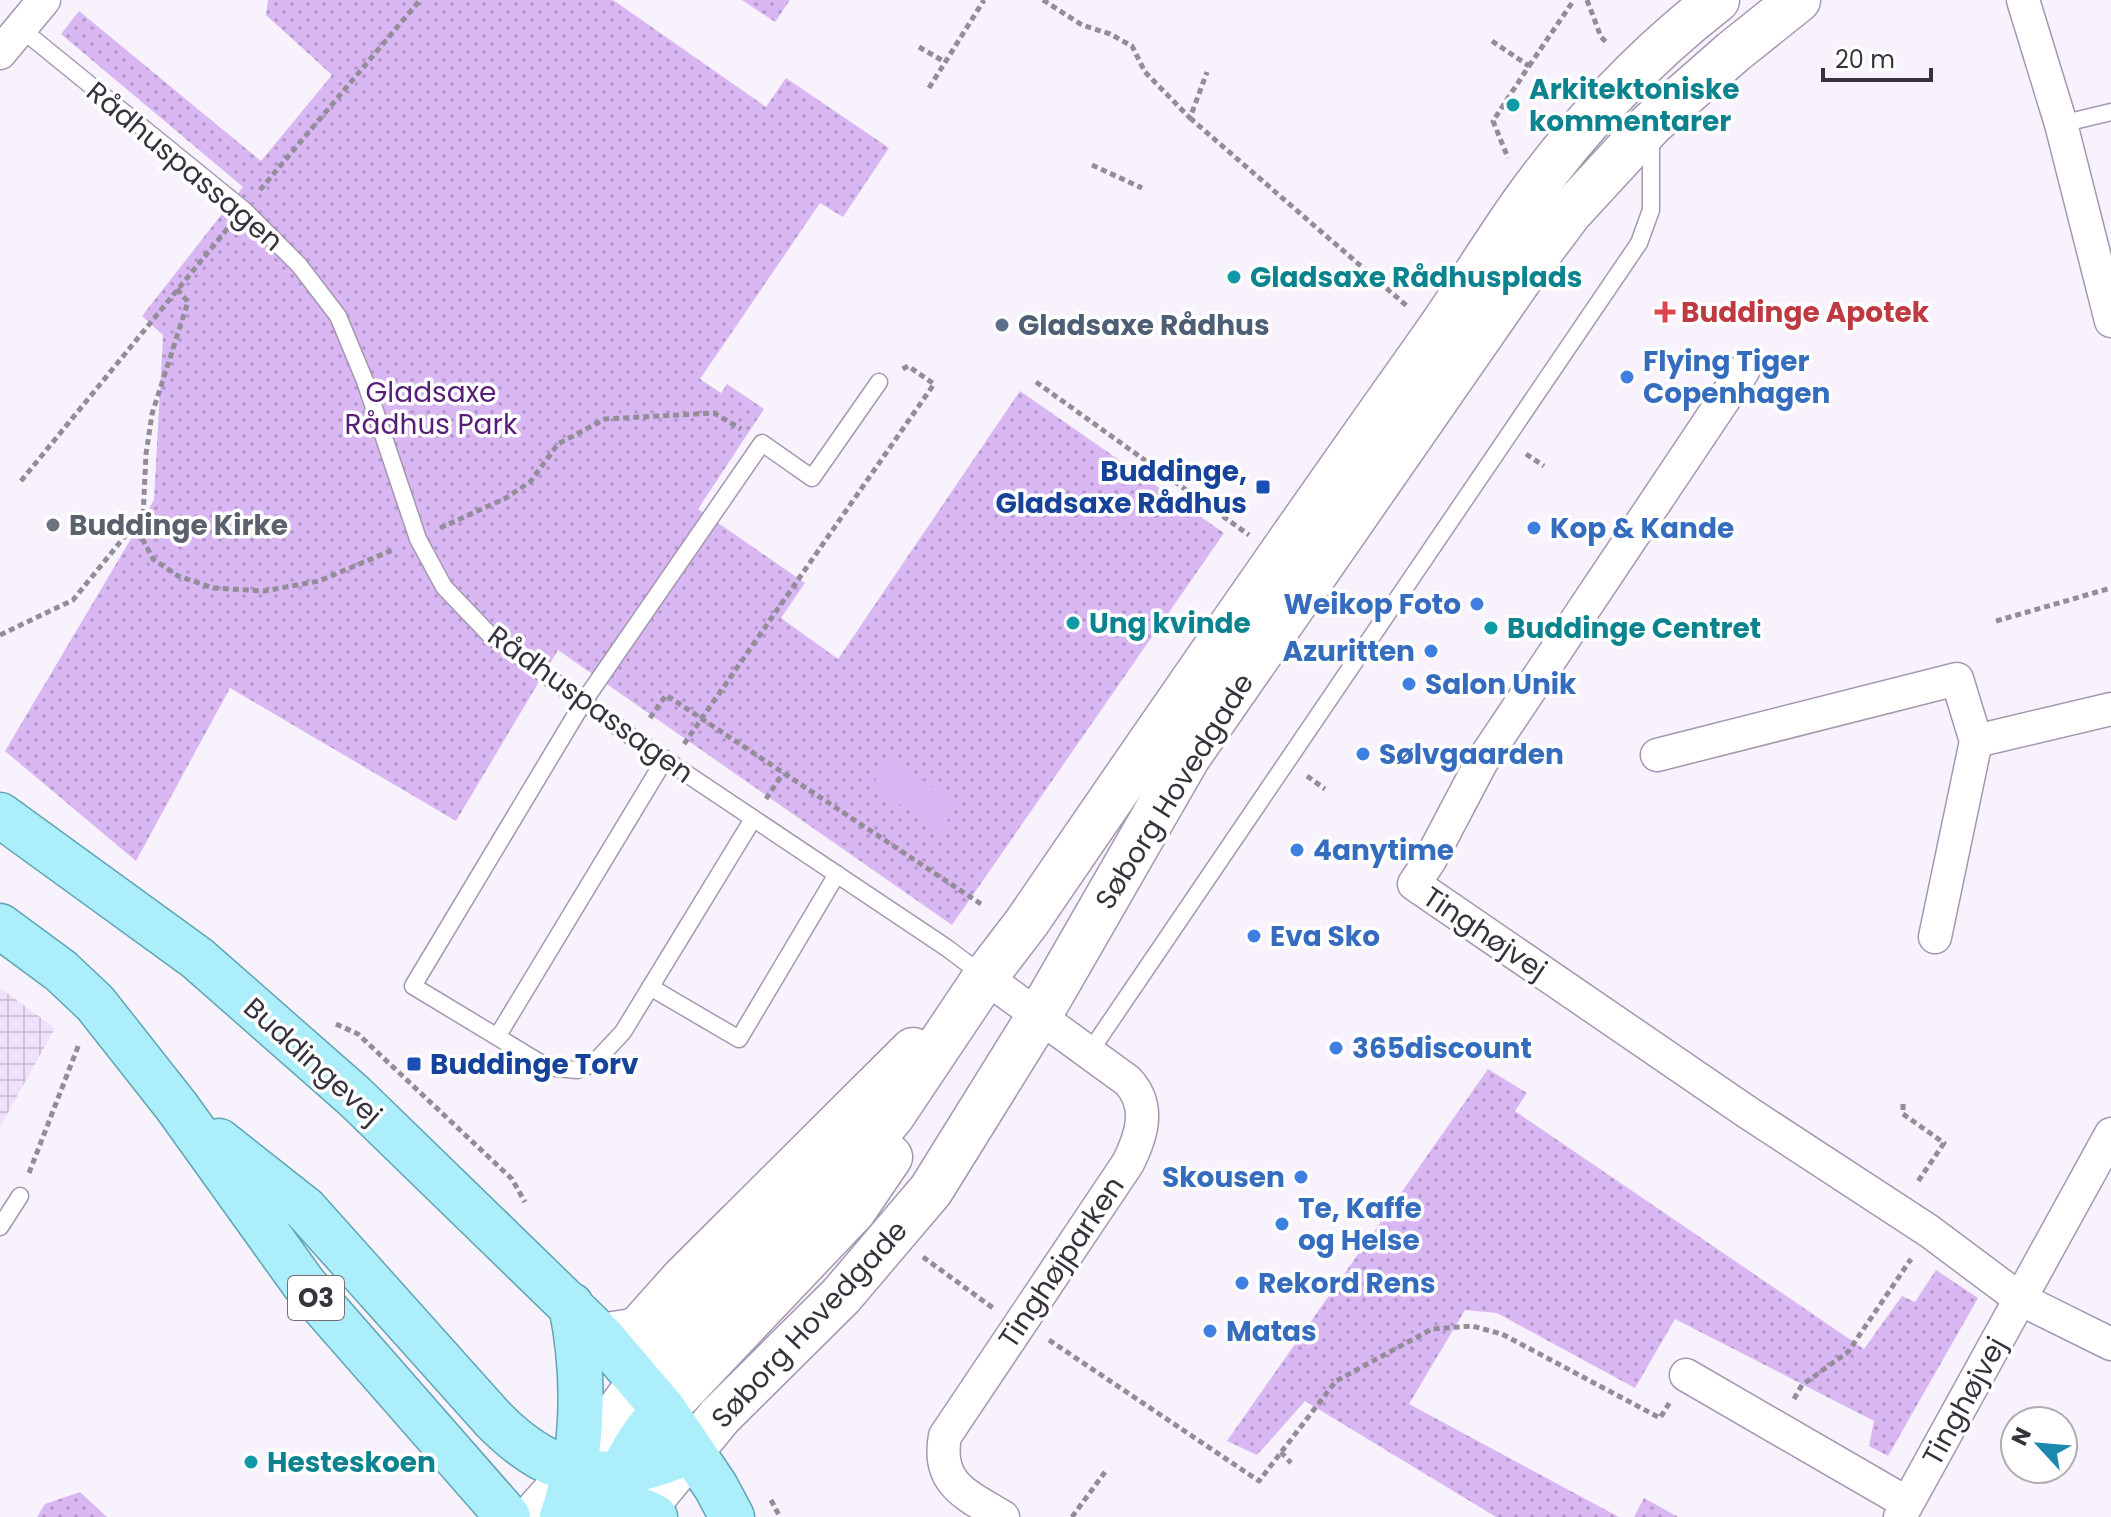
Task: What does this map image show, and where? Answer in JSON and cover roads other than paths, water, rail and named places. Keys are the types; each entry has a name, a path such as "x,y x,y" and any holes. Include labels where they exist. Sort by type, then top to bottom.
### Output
{"main road":[{"name":"Buddingevej","path":"0,815 197,958 354,1096 601,1336 652,1396 716,1487 732,1517"},
{"name":"O3","path":"0,926 61,971 95,1003 177,1107 304,1284 508,1517"},
{"path":"177,1107 305,1209 509,1435 547,1462 574,1471 629,1507"},
{"path":"554,1516 574,1471 581,1367 571,1305"},
{"path":"629,1507 652,1396"},
{"path":"629,1507 654,1466 691,1451"},
{"path":"554,1516 587,1507 629,1507"}],"street":[{"path":"0,53 44,0"},
{"name":"Søborg Hovedgade","path":"574,1471 652,1396 892,1116 985,977 1027,922 1526,200 1576,136 1635,74 1717,0"},
{"path":"1651,124 1769,0"},
{"name":"Søborg Hovedgade","path":"691,1451 720,1416 813,1326 911,1216 949,1164 1039,1016 1197,743 1519,280 1570,212 1651,124 1798,0"},
{"path":"2023,0 2061,124 2111,321"},
{"name":"Tinghøjvej","path":"1743,371 1481,763 1414,884 1747,1112 1929,1231 2020,1299"},
{"path":"1657,755 1957,679 1976,741 1935,937"},
{"path":"1976,741 2111,709"},
{"path":"601,1336 633,1331 641,1326 683,1279 985,977"},
{"name":"Tinghøjparken","path":"983,1512 957,1488 946,1471 943,1455 945,1436 1128,1163 1139,1140 1143,1119 1141,1099 1128,1081 985,977"},
{"name":"Tinghøjvej","path":"1686,1375 1776,1427 1904,1510 2111,1134"},
{"path":"2020,1299 2111,1344"}],"lane":[{"name":"Rådhuspassagen","path":"20,28 244,210 299,265 338,316 365,381 418,539 444,587 490,635 636,740 985,977"},
{"path":"2061,124 2111,112"},
{"path":"1089,1053 1639,243 1651,210 1651,124"},
{"path":"753,819 618,1039 594,1063 577,1070 547,1067 413,986 584,701 762,443 812,478 879,382"},
{"path":"497,1037 669,761"},
{"path":"650,987 739,1039 837,874"},
{"path":"0,1227 20,1196"}],"place":[{"name":"Arkitektoniske kommentarer","path":"1513,105"},
{"name":"Gladsaxe Rådhusplads","path":"1234,277"},
{"name":"Buddinge Apotek","path":"1665,312"},
{"name":"Gladsaxe Rådhus","path":"1002,325"},
{"name":"Flying Tiger Copenhagen","path":"1627,377"},
{"name":"Buddinge, Gladsaxe Rådhus","path":"1263,487"},
{"name":"Buddinge Kirke","path":"53,525"},
{"name":"Kop & Kande","path":"1534,528"},
{"name":"Weikop Foto","path":"1477,604"},
{"name":"Ung kvinde","path":"1073,623"},
{"name":"Buddinge Centret","path":"1491,628"},
{"name":"Azuritten","path":"1431,651"},
{"name":"Salon Unik","path":"1409,684"},
{"name":"Sølvgaarden","path":"1363,754"},
{"name":"4anytime","path":"1297,850"},
{"name":"Eva Sko","path":"1254,936"},
{"name":"365discount","path":"1336,1048"},
{"name":"Buddinge Torv","path":"414,1064"},
{"name":"Skousen","path":"1301,1177"},
{"name":"Te, Kaffe og Helse","path":"1282,1224"},
{"name":"Rekord Rens","path":"1242,1283"},
{"name":"Matas","path":"1210,1331"},
{"name":"Hesteskoen","path":"251,1462"}],"park label":[{"name":"Gladsaxe Rådhus Park","path":"431,408"}]}
